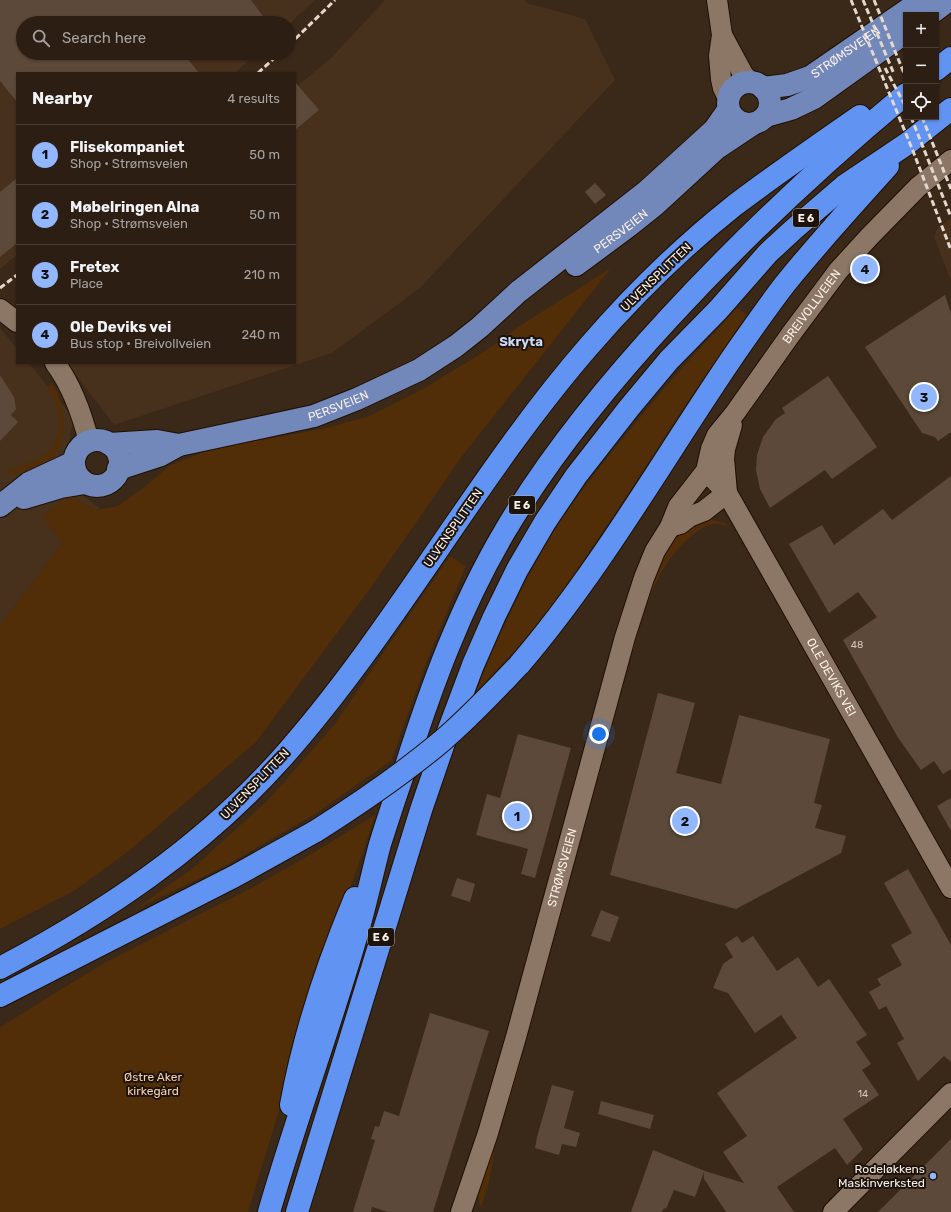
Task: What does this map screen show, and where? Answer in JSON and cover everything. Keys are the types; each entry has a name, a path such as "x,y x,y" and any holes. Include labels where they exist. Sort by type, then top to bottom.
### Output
{"highway":[{"path":"939,62 951,54"},
{"path":"939,68 951,58"},
{"name":"ULVENSPLITTEN","path":"0,968 98,912 164,867 225,816 279,761 340,689 529,421 588,346 636,294 692,241 737,204 795,161 903,87"},
{"name":"E 6","path":"269,1212 358,932 381,842 414,739 431,690 466,605 505,531 552,459 607,389 647,342 700,285 800,185 903,96"},
{"name":"E 6","path":"298,1212 421,810 446,737 473,665 517,570 545,522 576,476 629,408 669,360 718,310 768,253 844,186 908,143 951,109"},
{"path":"0,996 235,876 316,831 374,793 417,762 464,721 519,665 554,622 606,552 736,352 771,302 823,239 908,143"}],"main road":[{"name":"STRØMSVEIEN","path":"757,85 787,85 810,77 924,6 949,0"},
{"name":"STRØMSVEIEN","path":"760,120 791,109 814,98 903,34"},
{"path":"739,84 757,85 769,96 770,106 760,120 747,125 741,123 731,116 728,104 730,92 739,84"},
{"name":"PERSVEIEN","path":"118,469 160,455 180,444 314,416 357,399 419,370 456,346 480,327 518,292 647,191 714,130 728,104"},
{"name":"PERSVEIEN","path":"480,327 530,299 606,244 655,205 717,148 760,120"},
{"name":"PERSVEIEN","path":"99,443 157,441 180,444"},
{"path":"99,443 114,449 118,455 118,469 112,479 102,485 90,485 85,483 77,474 74,462 75,456 78,450 99,443"},
{"path":"4,504 29,483 74,462"},
{"path":"4,504 61,487 85,483"}],"street":[{"path":"717,0 722,36 719,56 721,79 728,104"},
{"path":"722,36 743,74 757,85"},
{"name":"BREIVOLLVEIEN","path":"706,471 713,442 717,435 735,413 838,271 918,187 951,160"},
{"path":"57,364 74,396 84,422 99,443"},
{"name":"BREIVOLLVEIEN","path":"727,493 724,459 725,449 735,413"},
{"name":"OLE DEVIKS VEI","path":"706,471 727,493 951,888"},
{"name":"STRØMSVEIEN","path":"461,1212 488,1133 516,1037 634,609 644,578 655,551 670,527 678,507 706,471"},
{"path":"670,527 680,524 689,517 704,510 727,493"},
{"path":"833,1212 951,1093"}],"shaded area":[{"path":"0,0 315,0 296,18 296,16 16,16 16,60 249,60 236,72 16,72 16,256 0,269"},
{"path":"385,0 525,0 527,3 585,19 615,80 420,288 332,353 114,425 68,364 296,364 296,87 331,58"},
{"path":"951,218 951,281 934,237 937,229"},
{"path":"0,328 16,348 16,364 30,364 74,419 60,479 112,517 0,628"}],"green space":[{"path":"611,268 463,455 372,586 256,742 129,851 74,891 0,929 0,625 63,543 42,516 70,495 95,510 118,506 147,485 169,466 206,451 322,429 369,416 423,389 485,351 521,325"},
{"path":"737,308 747,315 686,404 557,599 520,645 476,692 517,600 535,564 563,517 593,476 638,420"},
{"path":"52,384 58,393 63,412 64,428 61,444 53,457 46,463 9,476 7,470 28,463 46,454 51,449 57,437 60,423 55,401 48,387"},
{"path":"706,519 723,522 731,527 716,524 704,527 681,545 662,571 643,617 634,649 632,651 630,650 657,567 677,535"},
{"path":"450,556 466,566 428,658 391,761 315,814 227,865 134,910 193,868 269,799 334,725"},
{"path":"623,679 624,683 576,859 574,860"},
{"name":"Østre Aker kirkegård","path":"376,814 308,1016 248,1212 0,1212 0,1027 104,963 255,886 318,850"},
{"path":"568,882 569,884 558,925 556,927"},
{"path":"549,953 550,955 530,1025"},
{"path":"520,1057 522,1059 504,1118 500,1120"},
{"path":"490,1151 493,1151 494,1153 488,1186 481,1207 478,1193 480,1179"}],"building":[{"path":"0,0 251,0 263,16 16,16 16,60 189,60 198,72 16,72 16,101 0,81"},
{"path":"296,83 319,110 296,129"},
{"path":"16,179 16,244 0,257 0,192"},
{"path":"595,183 606,195 595,204 585,192"},
{"path":"945,295 951,313 951,432 938,441 935,437 922,433 865,347"},
{"path":"0,375 14,397 16,409 11,415 18,422 0,441"},
{"path":"828,376 877,447 832,479 825,470 770,508 760,489 756,470 757,455 763,437 776,419 785,413 782,408"},
{"path":"951,476 951,769 943,774 934,761 921,770 897,736 843,640 877,617 858,592 829,613 789,544 822,525 834,545 883,509 892,520"},
{"path":"658,693 695,703 676,773 721,784 739,715 830,739 814,803 822,805 815,828 846,836 841,853 736,909 610,875"},
{"path":"518,734 571,748 535,878 521,874 528,849 476,835 487,794 500,798"},
{"path":"951,798 951,831 937,806"},
{"path":"908,869 951,945 951,1062 944,1056 918,1081 897,1043 904,1039 886,1006 879,1010 869,992 881,985 877,979 902,965 891,945 912,933 884,883"},
{"path":"457,878 475,884 470,902 451,896"},
{"path":"601,910 619,917 610,942 591,936"},
{"path":"737,936 742,943 753,936 777,971 798,957 818,987 829,979 867,1035 856,1042 871,1064 862,1070 879,1095 843,1119 863,1149 847,1165 835,1148 777,1187 794,1212 726,1212 704,1179 704,1172 695,1197 674,1190 666,1209 664,1208 662,1212 631,1212 653,1150 705,1171 744,1183 723,1152 747,1136 717,1093 797,1038 781,1015 755,1033 728,993 713,988 723,964 733,957 725,944"},
{"path":"430,1013 489,1031 433,1212 388,1212 372,1207 371,1212 353,1212 375,1140 371,1139 375,1126 379,1127 384,1111 399,1116"},
{"path":"552,1085 574,1091 564,1128 580,1133 576,1147 562,1144 559,1155 535,1148"},
{"path":"601,1101 654,1115 650,1129 598,1114"},
{"name":"Rodeløkkens Maskinverksted","path":"951,1139 951,1212 878,1212"}],"railway":[{"path":"296,38 335,0"},
{"path":"851,0 913,151 951,250"},
{"path":"863,0 894,74"},
{"path":"874,0 903,71"},
{"path":"259,72 272,60"},
{"path":"885,68 903,101"},
{"path":"912,120 951,217"},
{"path":"923,120 951,189"},
{"path":"0,288 16,276"}],"place":[{"name":"Ole Deviks vei","path":"865,269"},
{"name":"Fretex","path":"924,397"},
{"name":"Flisekompaniet","path":"517,816"},
{"name":"Møbelringen Alna","path":"685,821"},
{"name":"Rodeløkkens Maskinverksted","path":"933,1176"}],"district":[{"name":"Skryta","path":"521,341"}]}
